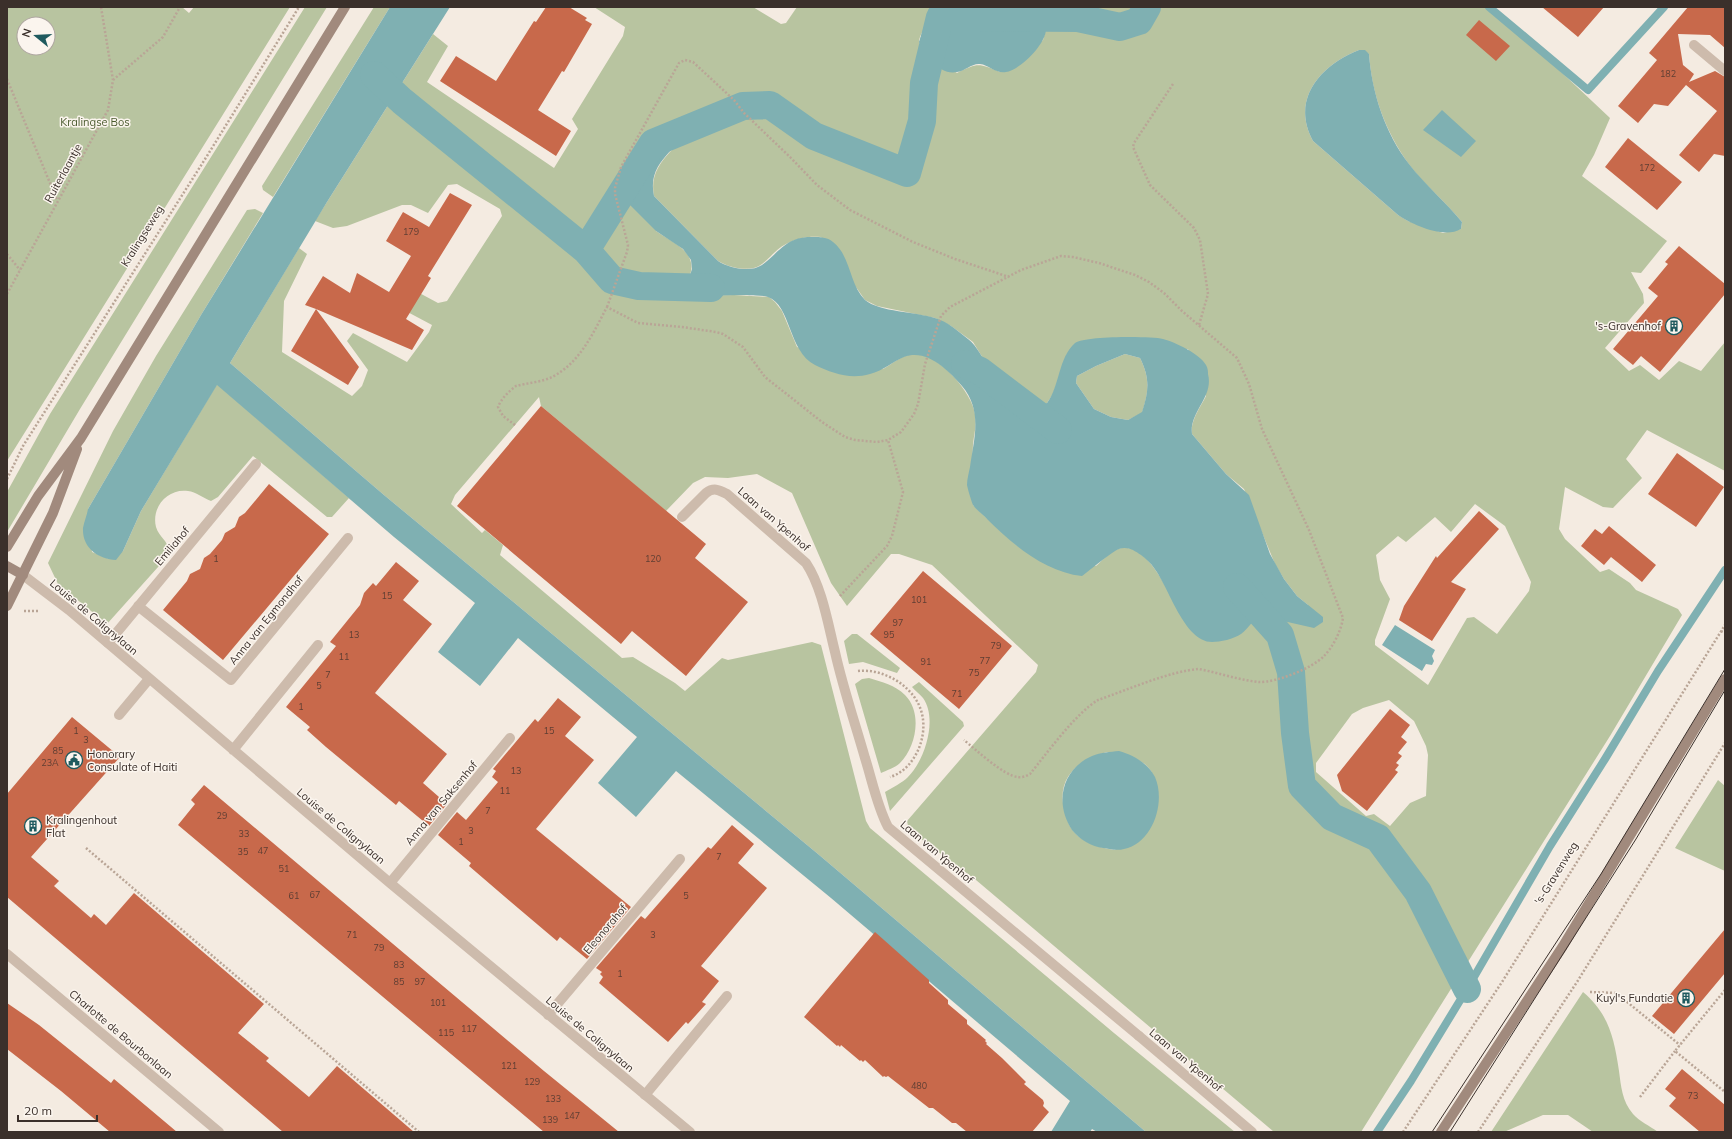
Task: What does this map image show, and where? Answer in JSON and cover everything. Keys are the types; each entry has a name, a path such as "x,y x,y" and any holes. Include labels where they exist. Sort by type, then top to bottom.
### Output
{"main road":[{"path":"7,548 38,496 81,438 345,7"},
{"path":"7,606 53,513 81,438"},
{"path":"7,566 23,575"},
{"path":"1441,1132 1563,946 1725,679"}],"street":[{"path":"1694,45 1725,70"},
{"name":"Emiliahof","path":"108,643 256,464"},
{"name":"Laan van Ypenhof","path":"682,518 710,490 718,489 727,494 806,563 812,570 825,611 840,673 884,819 888,827 1252,1132"},
{"name":"Anna van Egmondhof","path":"138,606 232,680 348,538"},
{"name":"Louise de Colignylaan","path":"23,575 70,610 390,883 690,1132"},
{"path":"233,750 318,645"},
{"path":"119,715 150,679"},
{"name":"Anna van Saksenhof","path":"390,883 510,738"},
{"name":"Eleonorahof","path":"548,1014 680,859"},
{"name":"Charlotte de Bourbonlaan","path":"7,954 219,1132"},
{"path":"645,1095 727,996"}],"path":[{"name":"Ruiterlaantje","path":"7,294 57,200 108,110 113,80 101,7"},
{"path":"113,80 162,37 180,7"},
{"name":"Kralingseweg","path":"7,479 23,446 207,156 299,7"},
{"path":"515,425 500,412 498,407 500,402 511,389 516,386 552,377 565,367 587,345 607,307 627,252 628,245 615,194 618,176 679,63 685,60 693,62 734,100 744,113 817,185 850,210 913,242 954,259 1009,277"},
{"path":"7,79 57,200"},
{"path":"1173,84 1132,147 1150,185 1194,228 1200,240 1208,294 1199,325"},
{"path":"7,254 20,270"},
{"path":"607,307 638,324 682,327 723,334 743,348 764,377 822,422 845,437 855,440 877,442 888,440 901,432 914,414 918,404 925,364 940,316 950,307 1021,270 1061,256 1099,263 1135,275 1149,282 1164,292 1237,358 1247,378 1262,429 1309,530 1343,618 1342,624 1332,646 1318,662 1279,679 1259,682 1193,669 1158,679 1098,700 1091,704 1068,728 1030,774 1023,777 1012,776 994,765 964,740"},
{"path":"825,611 891,540 903,492 888,440"},
{"name":"'s-Gravenweg","path":"1403,1132 1502,982 1725,625"},
{"path":"1721,631 1725,633"},
{"path":"840,673 867,670 889,677 908,690 920,706 924,727 916,756 898,775 873,782"},
{"path":"1478,1132 1578,982 1725,743"},
{"path":"86,848 419,1132"},
{"path":"1640,1097 1675,1051 1725,990"},
{"path":"1590,992 1616,993 1680,1045"},
{"path":"1675,1051 1725,1092"}],"green space":[{"name":"Kralingse Bos","path":"7,7 182,7 189,13 194,7 290,7 7,461"},
{"path":"305,7 327,7 80,409 7,532 7,492 50,414"},
{"path":"374,7 390,7 273,197 263,190 262,186"},
{"path":"594,7 753,7 781,24 786,23 797,7 988,7 954,20 925,27 922,33 919,42 921,46 957,73 969,67 978,65 1000,72 1043,40 1046,29 1039,7 1492,7 1610,118 1594,155 1582,176 1667,241 1641,273 1631,272 1643,294 1644,303 1605,348 1629,371 1640,365 1659,380 1679,361 1701,371 1725,342 1725,471 1647,430 1626,459 1642,478 1613,508 1603,507 1565,487 1559,529 1565,539 1600,572 1609,569 1630,583 1636,590 1678,609 1682,615 1610,736 1361,1132 1274,1132 976,880 909,830 907,821 1036,672 1038,665 932,565 899,554 891,554 847,606 831,583 792,493 757,474 728,478 705,477 693,483 666,511 541,406 539,397 455,495 451,504 482,533 485,530 503,545 500,555 622,658 633,657 675,683 685,691 722,658 728,660 812,642 821,645 866,821 870,828 1114,1033 1235,1132 1146,1132 818,854 384,495 230,363 299,248 307,254 284,301 282,352 352,396 362,386 368,370 347,341 353,333 407,362 429,332 432,325 385,300 397,281 438,303 447,301 502,216 500,209 457,184 448,185 428,213 411,205 402,205 347,226 333,228 315,221 433,34 448,46 427,82 554,168 578,129 572,119 623,36 625,27","holes":["1359,50 1369,54 1373,84 1386,125 1400,151 1414,171 1462,222 1461,229 1443,233 1408,221 1398,215 1313,141 1307,126 1305,111 1307,98 1313,85 1322,74 1345,56","693,119 682,138 661,163 653,183 654,196 718,261 728,266 746,269 757,267 779,248 790,242 803,238 821,237 865,300 877,306 935,318 951,326 973,342 1002,393 1012,405 1023,408 1047,403 1053,394 1067,354 1188,349 1206,396 1192,424 1192,434 1226,474 1244,489 1275,564 1297,596 1308,605 1269,616 1261,616 1251,623 1178,610 1162,580 1147,559 1138,552 1128,548 1115,550 1096,566 1019,547 973,505 973,444 976,418 968,395 961,385 943,366 933,359 923,355 913,354 901,358 883,369 797,347 782,311 769,297 734,295 675,296 681,280 690,275 690,260 687,253 682,248 656,231 644,154 672,124","1475,504 1505,526 1531,582 1529,591 1497,634 1474,617 1467,618 1428,685 1375,645 1375,640 1390,599 1380,580 1376,555 1398,536 1406,542 1435,517 1451,532","1389,700 1414,721 1426,746 1428,755 1426,796 1410,803 1390,826 1374,814 1366,816 1316,772 1316,763 1352,714 1363,708","1107,752 1137,760 1144,763 1149,769 1156,785 1158,798 1115,850 1096,846 1082,839 1073,831 1067,819 1063,800 1063,790 1071,773 1086,760"]},
{"path":"255,209 263,213 201,315 88,509 92,552 109,559 123,551 141,511 217,384 349,498 332,517 327,517 253,456 218,497 211,501 188,491 181,491 168,496 159,506 155,520 156,527 168,547 167,557 107,624 58,584 48,563 113,431 156,356 247,210"},
{"path":"1125,354 1140,358 1147,378 1146,398 1142,413 1128,420 1111,417 1094,409 1076,383 1077,376"},
{"path":"852,634 857,634 900,668 897,673 863,662 849,664 844,641"},
{"path":"869,678 893,686 905,695 911,702 916,720 913,739 906,756 898,765 881,773 855,684 862,679"},
{"path":"919,682 963,722 964,726 890,811 885,792 906,779 914,770 920,760 928,739 929,717 927,707 923,698 912,687"},
{"path":"1718,780 1725,786 1725,871 1675,848"},
{"path":"1583,992 1599,1009 1609,1027 1615,1048 1626,1104 1635,1117 1658,1132 1593,1132 1568,1115 1543,1115 1504,1132 1491,1132"}],"water":[{"path":"390,7 450,7 327,202 230,363 384,495 818,854 1146,1132 1097,1132 1092,1129 1090,1132 1051,1132 1070,1101 831,898 676,771 636,817 598,783 637,737 518,638 480,686 438,652 475,603 394,537 217,385 141,511 123,551 116,560 97,555 88,547 83,535 83,528 88,509 201,315"},
{"path":"988,7 1039,7 1044,18 1046,30 1045,36 1037,49 1025,62 1006,72 999,72 980,64 957,72 945,71 939,68 919,42 924,27 954,20"},
{"path":"1359,50 1365,50 1369,54 1373,83 1377,98 1381,112 1393,139 1415,172 1462,222 1461,229 1454,232 1438,232 1429,230 1404,219 1313,141 1307,126 1305,111 1307,98 1313,85 1322,74 1333,65 1345,56"},
{"path":"1442,110 1476,141 1461,157 1423,130"},
{"path":"690,114 693,119 682,138 660,163 655,173 653,183 654,196 718,261 728,266 740,269 752,269 762,265 784,246 796,239 804,237 821,237 828,239 839,248 847,262 856,286 865,300 879,307 935,318 953,327 975,346 1000,389 1007,399 1015,405 1026,408 1047,403 1054,389 1065,356 1075,343 1081,341 1118,337 1156,338 1174,343 1187,349 1198,357 1207,366 1209,382 1208,390 1194,419 1192,434 1226,474 1249,495 1270,554 1284,579 1297,596 1323,617 1323,622 1314,628 1261,616 1238,636 1227,640 1212,642 1202,640 1185,624 1153,566 1133,550 1122,548 1116,550 1082,576 1056,569 1043,563 1019,548 1008,539 973,505 967,485 975,435 975,415 973,405 969,395 962,386 937,362 929,358 913,355 904,357 879,371 863,376 841,375 815,365 806,358 794,339 781,309 776,302 768,297 722,295 681,297 670,293 672,288 690,275 692,269 691,260 683,249 656,231 629,204 624,191 624,179 665,131 683,117","holes":["1125,354 1140,358 1147,378 1146,398 1142,412 1128,420 1111,417 1094,409 1076,383 1077,376"]},
{"path":"1395,625 1435,650 1432,656 1434,661 1432,665 1426,664 1422,671 1382,645"},
{"path":"1119,751 1135,757 1152,772 1158,787 1159,798 1158,809 1154,820 1143,839 1134,845 1116,850 1094,846 1078,836 1066,820 1063,809 1063,798 1064,788 1068,778 1074,769 1082,762 1092,756 1106,752"}],"building":[{"path":"546,7 569,7 587,18 585,20 592,24 564,72 562,71 538,110 571,131 556,156 440,81 456,56 496,81 534,21 536,22"},
{"path":"1542,7 1604,7 1578,37"},
{"path":"1688,7 1725,7 1725,48 1710,35 1678,34 1683,65 1694,74 1689,82 1715,71 1725,77 1725,156 1714,154 1699,172 1679,155 1717,111 1686,85 1668,106 1654,104 1638,123 1618,106 1657,60 1649,53"},
{"path":"1479,20 1510,46 1496,61 1466,35"},
{"path":"1628,138 1682,182 1657,210 1605,167"},
{"path":"450,193 472,205 428,276 431,278 406,319 424,330 412,350 305,305 323,276 350,293 357,273 389,292 411,256 386,241 403,212 429,227"},
{"path":"1679,246 1725,284 1725,294 1660,372 1641,356 1633,365 1613,349 1658,296 1648,288 1668,264 1665,262"},
{"path":"316,309 359,367 348,385 291,351"},
{"path":"541,406 706,544 695,558 748,602 686,676 632,631 621,644 457,506"},
{"path":"1677,453 1724,487 1696,527 1648,494"},
{"path":"269,484 329,534 223,660 163,610 187,581 190,574 200,569 204,558 210,554 222,540 225,533 235,527 239,517 245,513"},
{"path":"1479,511 1499,529 1451,582 1466,589 1432,641 1399,620 1404,606 1436,556 1437,558"},
{"path":"1609,526 1656,565 1642,582 1611,557 1604,565 1581,546 1595,529 1602,534"},
{"path":"396,562 419,581 403,600 432,624 375,693 447,754 423,783 447,804 429,826 399,801 396,805 326,747 307,730 310,727 286,707 336,646 330,642 360,605 364,593 373,583 376,586"},
{"path":"923,571 1012,646 959,709 870,634"},
{"path":"558,698 581,717 565,736 594,760 536,829 631,907 587,959 560,937 557,941 469,866 471,863 438,835 457,812 466,820 498,782 492,777 496,771 493,769 535,719 538,722"},
{"path":"1390,709 1410,725 1401,737 1407,742 1398,753 1402,756 1396,763 1399,765 1395,770 1398,772 1367,811 1342,791 1337,775"},
{"path":"72,717 120,757 31,857 59,881 54,886 91,918 94,914 106,925 134,893 264,1004 238,1033 269,1058 266,1061 309,1097 337,1066 414,1132 283,1132 7,897 7,794"},
{"path":"204,785 544,1071 619,1132 544,1132 178,825 195,804 191,800"},
{"path":"732,825 754,844 738,863 767,888 701,966 719,981 702,1002 706,1004 688,1024 686,1022 668,1042 599,983 603,977 600,974 602,972 596,968 641,916 645,919 708,847 711,849"},
{"name":"Kuyl's Fundatie","path":"1725,929 1725,973 1674,1034 1652,1016"},
{"path":"875,932 929,980 929,983 948,1000 948,1004 967,1020 967,1024 986,1040 986,1044 1026,1082 1024,1084 1043,1100 1043,1106 1049,1112 1032,1132 967,1132 956,1123 952,1123 933,1108 929,1108 888,1076 883,1077 865,1060 863,1062 861,1060 860,1061 841,1045 840,1047 838,1045 837,1046 804,1017"},
{"path":"7,1003 39,1025 111,1083 114,1079 177,1132 110,1132 7,1049"},
{"path":"1682,1069 1725,1105 1725,1132 1700,1132 1669,1106 1676,1098 1665,1089"}],"waterway":[{"path":"374,75 402,101 586,250 653,143 743,106 770,105 814,136 907,173 922,121 924,83 940,17 1078,18 1120,27 1139,21 1147,7"},
{"path":"1489,7 1588,90 1664,7"},
{"path":"586,250 612,280 639,286 711,288"},
{"path":"965,364 980,371 1058,430"},
{"path":"1377,1132 1411,1081 1467,989 1550,846 1658,671 1725,570"},
{"path":"1237,587 1280,635 1291,672 1295,733 1302,786 1332,817 1378,838 1418,892 1467,989"}],"tram line":[{"path":"1432,1132 1601,874 1725,669"},
{"path":"1450,1132 1636,839 1725,690"}],"place":[{"name":"'s-Gravenhof","path":"1674,326"},
{"name":"Honorary Consulate of Haiti","path":"74,760"},
{"name":"Kralingenhout Flat","path":"33,826"},
{"name":"Kuyl's Fundatie","path":"1686,998"}]}
